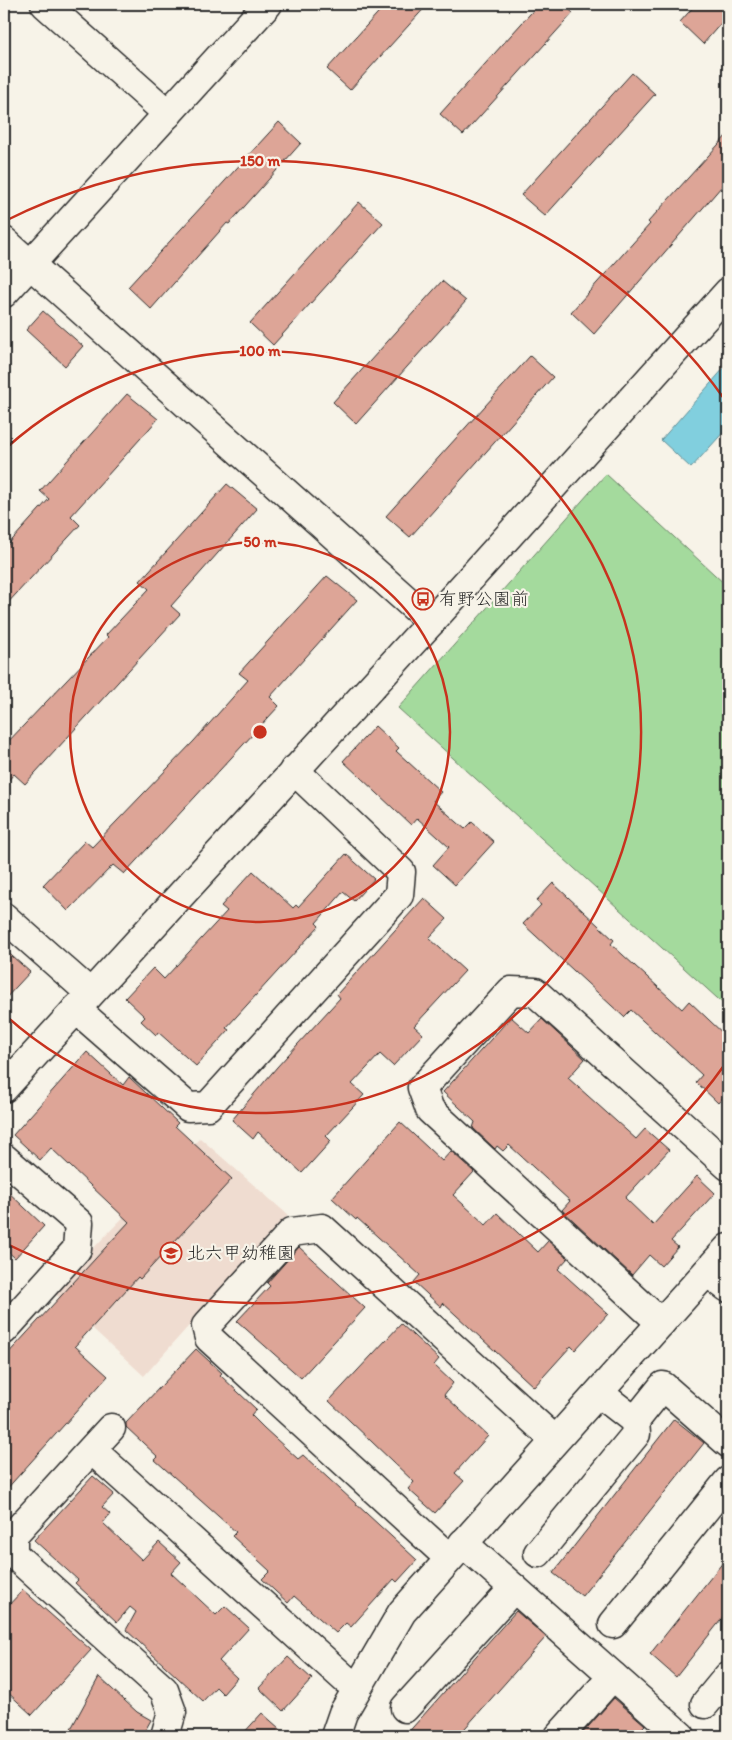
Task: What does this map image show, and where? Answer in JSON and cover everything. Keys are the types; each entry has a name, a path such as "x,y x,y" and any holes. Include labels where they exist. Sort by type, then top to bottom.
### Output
{"street":[{"path":"45,4 168,114"},
{"path":"4,293 268,4"},
{"path":"4,241 431,622"},
{"path":"4,1088 431,622 728,292"},
{"path":"4,917 83,1001 188,1107 208,1106 399,895 401,872 294,770"},
{"path":"661,1323 430,1110 422,1088 511,991 535,992 728,1166"},
{"path":"4,1158 79,1223 77,1249 4,1330"},
{"path":"555,1440 322,1228 292,1232 206,1326 209,1338 456,1551 514,1588 681,1736"},
{"path":"335,1736 343,1713 402,1612 728,1248"},
{"path":"707,1272 728,1288"},
{"path":"538,1553 636,1434 635,1422 663,1386 728,1443"},
{"path":"599,1393 635,1422"},
{"path":"111,1428 13,1535 13,1554 164,1690 172,1712 165,1736"},
{"path":"92,1450 345,1679 358,1687"},
{"path":"613,1624 728,1481"},
{"path":"404,1708 514,1588"},
{"path":"559,1736 613,1676"},
{"path":"705,1704 728,1676"}],"shaded area":[{"name":"北六甲幼稚園","path":"200,1138 288,1215 144,1376 52,1291"}],"green space":[{"path":"606,474 728,587 728,1008 398,708"}],"water":[{"path":"725,367 728,371 728,427 691,468 661,440"}],"building":[{"path":"386,4 428,4 350,90 327,69"},
{"path":"539,4 563,4 573,13 463,135 440,114"},
{"path":"696,4 728,4 728,15 703,44 680,22"},
{"path":"632,73 655,94 545,216 521,195"},
{"path":"279,122 301,143 151,309 128,287"},
{"path":"728,134 728,179 594,334 571,312 650,224 648,222"},
{"path":"359,202 383,223 273,345 250,323"},
{"path":"442,281 466,301 356,424 333,402"},
{"path":"43,311 83,346 65,366 26,330"},
{"path":"530,356 553,377 410,537 386,516"},
{"path":"127,394 158,419 71,516 80,525 4,607 4,549 49,499 40,491"},
{"path":"227,484 257,509 171,606 180,614 25,784 14,774 4,785 4,746 108,637 106,635 149,589 140,581"},
{"path":"327,576 357,600 270,697 279,706 124,874 113,865 68,911 43,885 85,841 92,847 194,741 248,680 239,673"},
{"path":"375,726 399,748 396,751 441,792 433,801 465,829 472,822 494,842 455,885 433,865 449,847 417,818 411,825 343,761"},
{"path":"346,854 374,879 354,901 343,892 316,923 319,926 226,1028 229,1030 196,1066 158,1032 156,1035 141,1021 145,1017 125,998 153,968 164,979 227,911 221,906 253,871 293,908 296,905 298,907"},
{"path":"553,883 614,940 611,944 682,1009 689,1001 728,1038 728,1092 718,1103 696,1082 702,1075 631,1010 624,1017 523,924 541,905 536,901"},
{"path":"424,898 447,919 429,938 465,971 414,1026 423,1034 393,1066 380,1054 352,1084 364,1095 326,1136 331,1141 302,1173 258,1132 253,1139 232,1120 340,998 337,994"},
{"path":"4,949 30,972 4,1000"},
{"path":"511,1017 529,1033 542,1019 585,1059 568,1078 636,1139 645,1129 669,1150 625,1198 653,1225 697,1176 715,1193 671,1241 678,1247 661,1266 649,1255 632,1275 562,1210 570,1201 509,1145 503,1151 497,1146 495,1149 473,1128 475,1122 443,1092"},
{"path":"87,1052 123,1085 129,1077 178,1123 175,1126 232,1179 75,1346 108,1376 4,1492 4,1358 129,1222 51,1148 40,1160 13,1135"},
{"path":"400,1122 442,1161 451,1151 474,1172 453,1195 486,1225 497,1213 538,1252 548,1241 568,1258 558,1269 608,1314 575,1350 571,1346 534,1387 443,1303 441,1307 414,1282 420,1275 332,1198"},
{"path":"4,1188 44,1226 15,1258 4,1248"},
{"path":"299,1247 365,1308 301,1378 237,1321 270,1286 267,1283"},
{"path":"401,1324 439,1359 434,1365 453,1383 444,1395 488,1436 455,1473 464,1481 435,1513 408,1489 414,1482 329,1401"},
{"path":"196,1349 256,1409 251,1415 264,1428 298,1459 303,1455 417,1560 397,1582 394,1579 351,1627 346,1623 336,1633 294,1596 288,1603 262,1579 270,1571 232,1536 236,1532 155,1460 158,1457 126,1427 126,1423"},
{"path":"674,1419 704,1443 582,1596 553,1573"},
{"path":"93,1476 114,1494 102,1507 110,1514 103,1523 142,1560 159,1542 181,1562 171,1573 216,1615 225,1606 249,1628 219,1661 237,1678 223,1694 216,1687 203,1701 126,1630 136,1612 130,1607 117,1622 75,1583 78,1580 34,1540"},
{"path":"728,1556 728,1611 676,1677 650,1654"},
{"path":"23,1590 91,1650 32,1715 4,1689 4,1610"},
{"path":"516,1611 546,1637 458,1736 405,1736"},
{"path":"288,1657 312,1679 283,1711 259,1688"},
{"path":"99,1677 137,1712 151,1720 142,1736 67,1736"},
{"path":"614,1698 645,1725 634,1736 580,1736"},
{"path":"262,1713 288,1736 241,1736"}],"place":[{"name":"有野公園前","path":"423,599"},
{"name":"北六甲幼稚園","path":"171,1253"}]}
